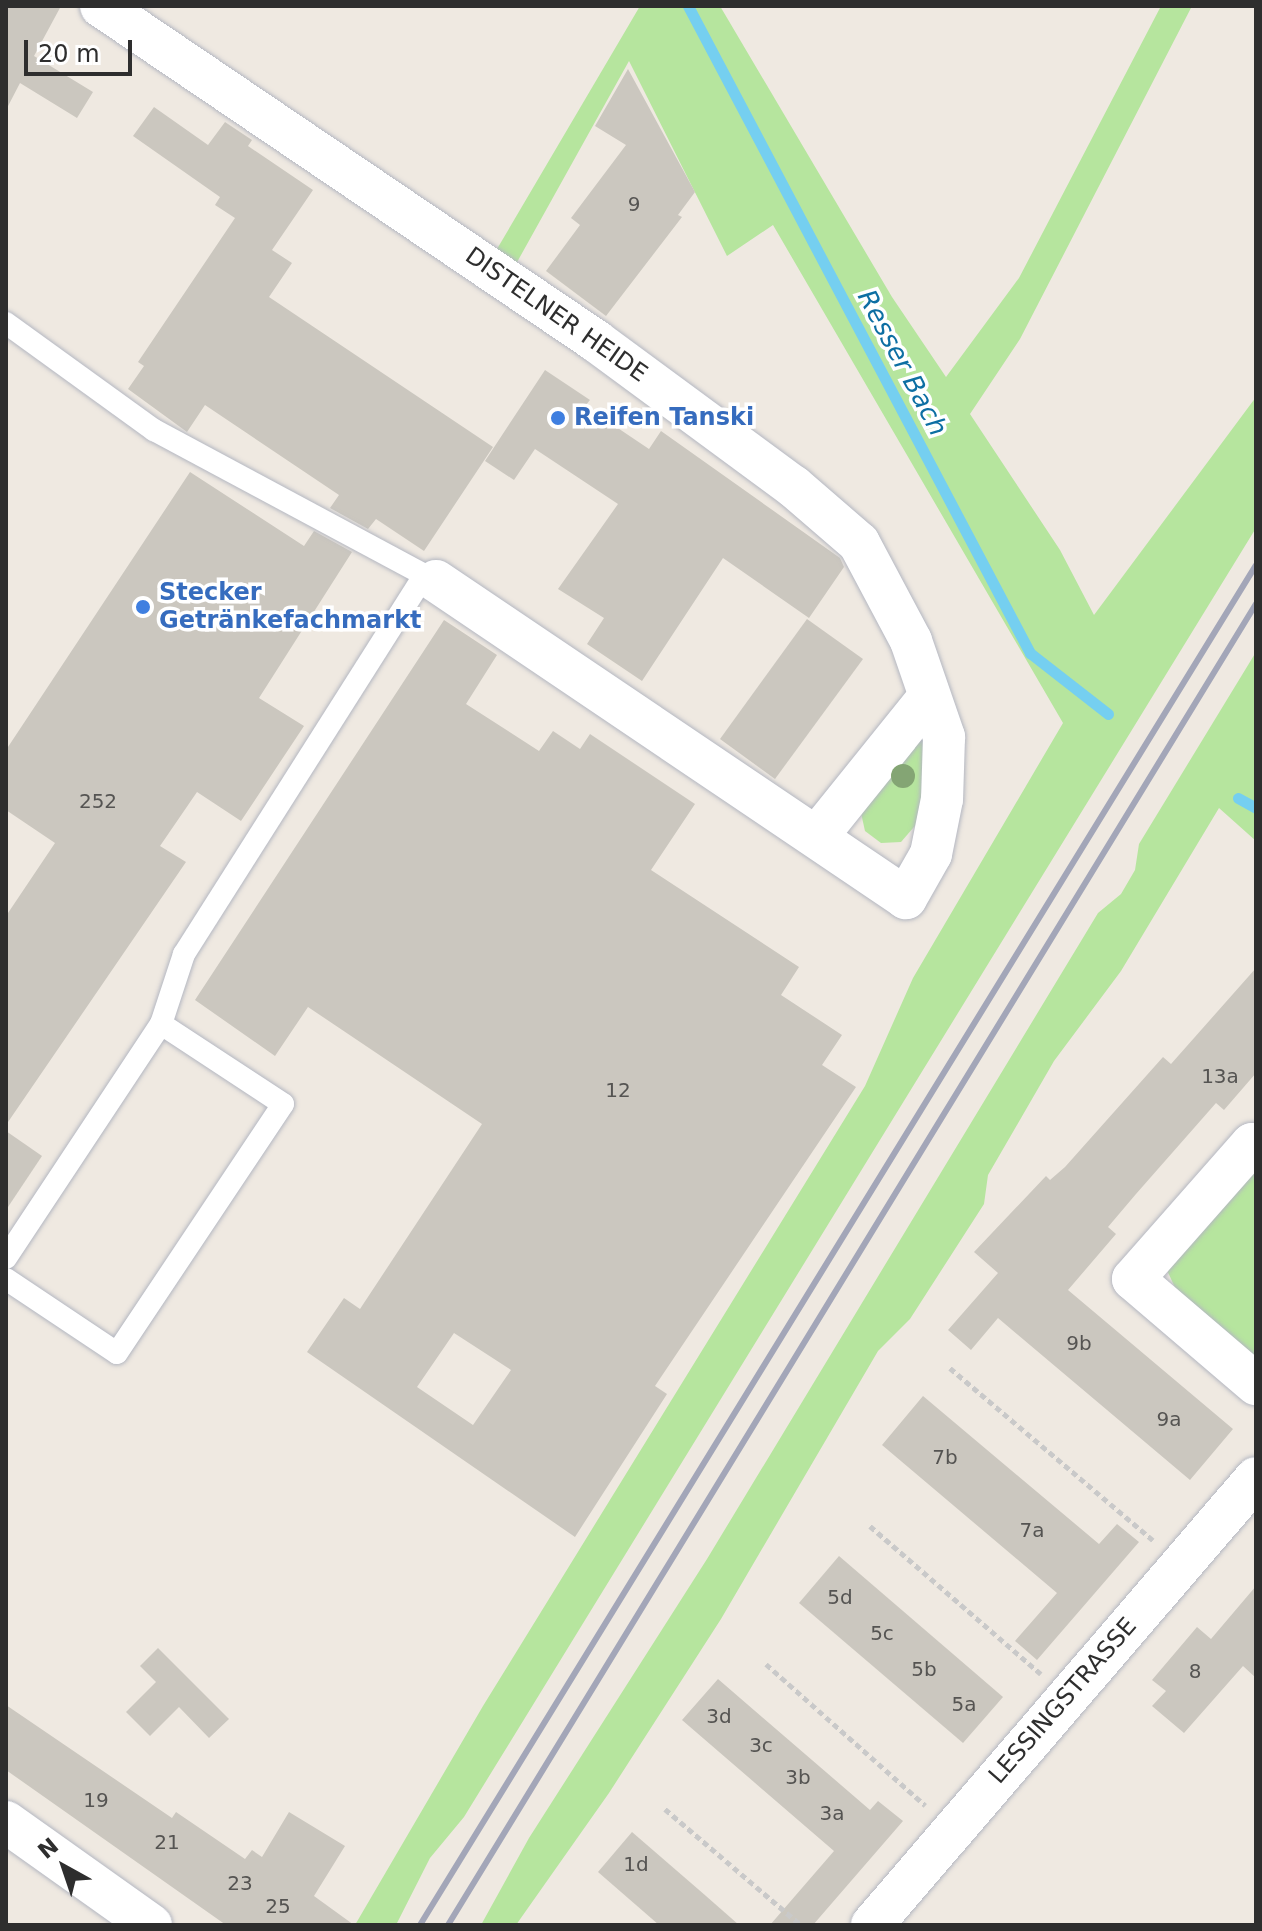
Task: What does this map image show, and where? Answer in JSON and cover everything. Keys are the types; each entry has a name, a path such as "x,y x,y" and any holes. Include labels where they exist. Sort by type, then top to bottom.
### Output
{"street":[{"name":"DISTELNER HEIDE","path":"101,6 596,341 793,486 859,543 911,641 928,698 944,737 942,799 931,854 906,898 818,835 430,579"},
{"path":"818,835 928,698"},
{"path":"1256,1147 1252,1144 1133,1279 1256,1384"},
{"name":"LESSINGSTRASSE","path":"872,1925 1065,1695 1256,1478"},
{"path":"6,1822 151,1925"}],"lane":[{"path":"6,323 154,430 430,579 184,954 161,1024 6,1258"},
{"path":"6,1279 117,1353 283,1104 161,1024"}],"path":[{"path":"950,1368 1181,1564"},
{"path":"870,1526 1065,1695"},
{"path":"766,1664 953,1830"},
{"path":"665,1809 801,1925"}],"green space":[{"path":"640,6 720,6 892,297 946,377 1019,278 1161,6 1192,6 1020,339 970,414 1060,550 1094,615 1256,397 1256,528 464,1817 430,1858 396,1925 355,1925 483,1706 865,1086 913,978 1063,723 773,225 727,256 629,61 516,264 497,249"},
{"path":"1256,652 1256,841 1219,808 1121,971 1054,1061 988,1175 984,1204 910,1319 878,1351 721,1619 609,1793 516,1925 481,1925 529,1838 707,1559 1098,913 1121,894 1135,870 1139,844"},
{"path":"919,734 925,744 920,820 901,842 881,843 865,831 861,813"},
{"path":"1248,1173 1256,1173 1256,1362 1179,1296 1165,1266"}],"building":[{"path":"6,6 61,6 34,56 93,92 77,118 20,83 6,110"},
{"path":"628,69 695,192 678,215 682,217 606,316 546,271 580,225 571,218 626,145 595,126"},
{"path":"154,107 208,145 225,122 252,140 248,146 313,190 272,250 292,263 269,297 493,447 424,551 376,519 368,529 330,508 339,495 205,405 187,432 128,389 144,366 138,362 235,218 215,205 220,197 133,136"},
{"path":"545,370 590,400 585,406 649,449 661,431 840,558 844,567 809,618 723,558 642,681 587,644 604,618 558,589 618,504 535,449 514,480 485,461"},
{"path":"190,472 304,546 314,531 352,552 259,698 304,726 241,821 197,792 160,846 186,862 6,1125 6,916 55,843 6,810 6,750"},
{"path":"807,619 863,659 775,779 720,739"},
{"path":"444,620 497,655 466,704 539,751 553,731 580,749 590,734 695,804 651,870 799,967 781,995 842,1035 822,1065 856,1087 655,1386 667,1394 575,1537 307,1352 344,1298 360,1309 482,1124 308,1007 275,1056 195,1000","holes":["454,1333 511,1370 473,1425 417,1387"]},
{"path":"1256,968 1256,1073 1224,1110 1216,1103 1136,1194 1108,1227 1116,1234 1068,1290 1233,1429 1190,1480 998,1318 971,1350 948,1330 998,1273 974,1252 1046,1176 1050,1180 1065,1167 1163,1057 1171,1064"},
{"path":"6,1131 42,1156 6,1210"},
{"path":"923,1396 1099,1544 1117,1524 1139,1542 1037,1660 1015,1641 1057,1593 882,1445"},
{"path":"839,1556 1003,1697 963,1743 799,1603"},
{"path":"1256,1586 1256,1678 1243,1666 1184,1733 1152,1706 1166,1691 1152,1680 1197,1627 1211,1639"},
{"path":"158,1648 229,1719 209,1738 179,1707 150,1736 126,1712 156,1682 140,1666"},
{"path":"718,1679 870,1810 878,1801 903,1821 813,1925 770,1925 834,1851 682,1720"},
{"path":"6,1705 172,1818 176,1812 245,1859 252,1850 262,1857 289,1812 345,1846 314,1896 354,1925 226,1925 6,1770"},
{"path":"632,1832 739,1925 659,1925 598,1872"}],"waterway":[{"name":"Resser Bach","path":"688,6 1030,653 1108,714"},
{"name":"Resser Bach","path":"1238,798 1256,808"}],"railway":[{"path":"420,1925 1256,565"},
{"path":"448,1925 1256,604"}],"place":[{"name":"Reifen Tanski","path":"558,418"},
{"name":"Stecker Getränkefachmarkt","path":"143,607"}]}
